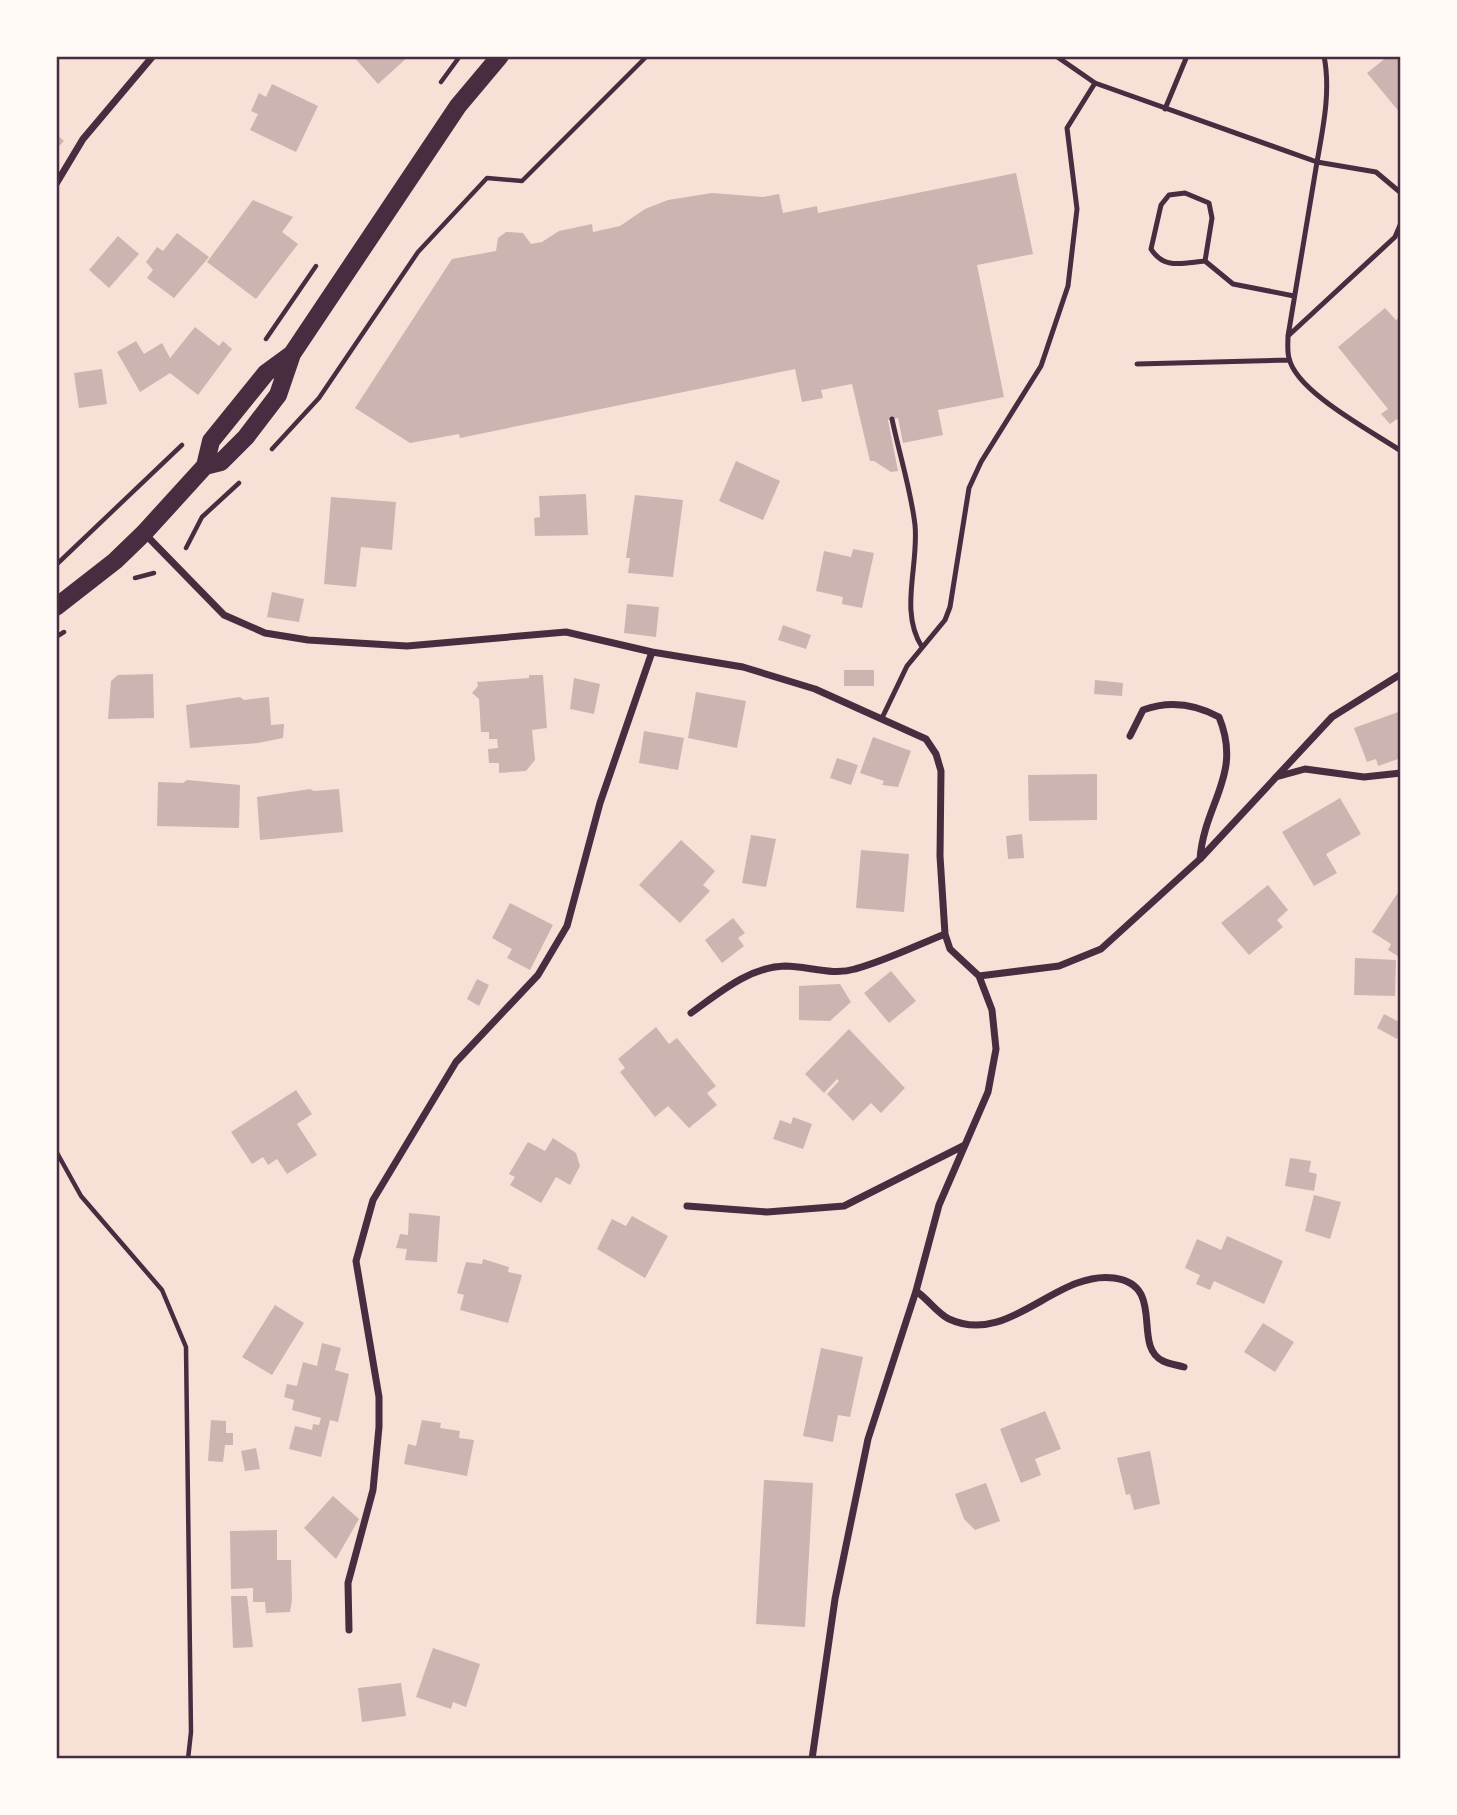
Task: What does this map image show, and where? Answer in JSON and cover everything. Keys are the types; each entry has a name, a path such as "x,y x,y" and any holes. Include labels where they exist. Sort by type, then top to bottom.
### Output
{"main road":[{"path":"205,466 221,462 254,427 278,395 292,354 458,106 500,56"},
{"path":"56,607 115,561 144,533 205,466 211,441 265,373 292,354"}],"street":[{"path":"56,184 83,139 153,56"},
{"path":"144,533 224,615 265,634 309,640 407,646 566,632 652,652 743,667 814,689 926,739 936,754 941,771 940,856 945,934 950,949 979,976 992,1010 996,1049 988,1092 939,1205 916,1291 868,1440 835,1599 812,1759"},
{"path":"349,1630 348,1583 373,1490 379,1427 379,1397 356,1261 373,1200 456,1062 538,975 567,926 600,803 652,652"},
{"path":"979,976 1059,966 1101,949 1200,859 1332,717 1401,674"},
{"path":"1130,736 1143,710 1158,704 1198,706 1219,717 1227,737 1229,762 1202,843 1200,859"},
{"path":"1269,782 1280,774 1305,769 1364,777 1401,773"},
{"path":"691,1013 731,985 762,969 786,966 825,971 853,970 945,934"},
{"path":"687,1206 767,1212 844,1206 965,1144"},
{"path":"916,1291 948,1318 977,1326 1017,1315 1087,1279 1116,1278 1139,1291 1145,1302 1149,1347 1161,1361 1184,1367"}],"lane":[{"path":"1056,56 1095,83 1165,109 1317,162 1376,172 1401,194"},
{"path":"1165,109 1187,56"},
{"path":"1324,56 1327,70 1325,114 1288,336 1289,360 1299,377 1318,395 1401,451"},
{"path":"882,718 907,666 945,620 950,607 969,488 981,462 1041,366 1068,286 1077,209 1068,128 1095,83"},
{"path":"1205,261 1212,218 1209,203 1185,193 1169,195 1161,205 1152,249 1158,260 1167,265 1205,261 1233,284 1294,296"},
{"path":"1288,336 1395,237 1401,223"},
{"path":"1137,364 1289,360"},
{"path":"892,419 915,526 911,616 912,631 922,647"}],"path":[{"path":"437,89 460,56"},
{"path":"268,453 319,398 418,252 486,178 522,181 647,56"},
{"path":"258,349 321,260"},
{"path":"56,565 168,461 185,441"},
{"path":"178,565 202,517 243,480"},
{"path":"56,1151 81,1196 162,1290 186,1347 191,1732 188,1759"}],"building":[{"path":"353,56 409,56 378,84"},
{"path":"1388,56 1401,56 1401,114 1367,73"},
{"path":"272,84 318,106 296,152 250,130 258,114 251,111 259,93 266,97"},
{"path":"56,134 64,141 56,149"},
{"path":"1016,173 1033,254 977,265 1004,397 938,410 943,435 903,443 898,418 888,420 898,471 891,472 870,461 852,384 821,390 823,398 802,402 795,369 460,438 459,434 410,443 355,408 452,259 496,251 498,238 506,232 523,233 531,244 542,242 559,231 592,224 593,232 620,226 645,209 668,200 712,193 763,197 779,194 783,213 817,206 818,213"},
{"path":"253,200 293,217 282,232 298,244 256,299 207,262"},
{"path":"177,233 209,257 174,298 147,278 153,270 146,262 157,247 163,251"},
{"path":"118,236 139,254 109,288 89,270"},
{"path":"1385,308 1396,320 1401,316 1401,424 1397,419 1390,424 1381,414 1388,409 1338,347"},
{"path":"195,327 219,346 223,341 232,349 198,395 170,373 140,392 117,352 136,341 144,354 162,343 170,358"},
{"path":"102,369 107,404 79,408 74,373"},
{"path":"736,461 780,481 763,520 719,501"},
{"path":"586,494 588,535 535,536 534,518 540,517 539,496"},
{"path":"635,495 683,500 673,577 628,573 630,558 626,558"},
{"path":"331,497 396,502 392,550 361,547 356,587 324,584"},
{"path":"853,549 874,553 862,608 842,604 843,597 816,591 824,551 851,557"},
{"path":"272,592 304,599 299,622 267,617"},
{"path":"627,604 659,607 656,637 624,633"},
{"path":"783,625 811,635 806,649 778,640"},
{"path":"844,670 874,670 874,686 844,686"},
{"path":"153,674 154,718 108,719 111,681 118,675"},
{"path":"529,675 543,675 547,728 532,730 535,760 526,771 499,773 499,763 489,763 488,749 498,748 497,739 489,739 489,732 481,732 479,699 472,693 478,686 477,682 529,678"},
{"path":"574,678 600,684 594,714 570,709"},
{"path":"1095,680 1123,683 1122,696 1094,694"},
{"path":"696,692 746,701 737,748 688,738"},
{"path":"240,697 244,700 269,697 271,725 284,724 283,738 258,743 190,748 186,705"},
{"path":"1401,711 1401,758 1378,766 1376,759 1367,762 1354,728"},
{"path":"644,731 684,738 678,770 639,763"},
{"path":"873,737 911,751 898,787 882,785 884,781 860,773"},
{"path":"837,758 858,765 851,785 830,778"},
{"path":"1097,774 1097,820 1029,821 1028,775"},
{"path":"187,780 240,785 239,828 157,826 158,782 183,783"},
{"path":"310,789 339,789 343,832 260,840 257,797"},
{"path":"1340,798 1361,834 1326,854 1337,873 1314,886 1282,832"},
{"path":"1022,834 1024,858 1008,859 1006,836"},
{"path":"751,835 776,839 766,887 742,883"},
{"path":"681,840 715,871 703,885 710,891 680,923 639,885"},
{"path":"861,850 909,854 904,912 856,908"},
{"path":"1268,885 1288,910 1277,920 1283,927 1249,955 1221,923"},
{"path":"1401,888 1401,958 1388,950 1391,944 1372,932"},
{"path":"510,903 553,925 530,970 507,958 512,949 492,938"},
{"path":"733,918 745,933 738,938 744,946 722,963 705,940"},
{"path":"1355,958 1396,960 1395,996 1354,995"},
{"path":"891,971 916,1001 889,1023 864,993"},
{"path":"477,979 489,985 479,1006 467,999"},
{"path":"840,984 851,1002 830,1021 799,1020 799,986"},
{"path":"1384,1014 1401,1023 1397,1039 1377,1028"},
{"path":"656,1027 669,1044 677,1038 716,1086 707,1093 717,1105 689,1128 668,1106 655,1117 620,1072 625,1068 618,1059"},
{"path":"849,1029 905,1088 881,1113 871,1103 853,1121 827,1094 839,1081 837,1079 824,1093 805,1074"},
{"path":"296,1090 312,1114 297,1124 317,1155 287,1174 277,1159 268,1165 263,1157 252,1164 231,1132"},
{"path":"793,1117 812,1124 803,1149 773,1139 780,1120 791,1124"},
{"path":"553,1138 576,1153 580,1166 570,1185 556,1177 541,1203 510,1185 515,1177 509,1174 528,1142 545,1151"},
{"path":"1290,1158 1311,1161 1309,1172 1317,1174 1314,1191 1285,1186"},
{"path":"1314,1195 1341,1202 1330,1239 1305,1231"},
{"path":"409,1213 440,1216 437,1262 405,1260 407,1249 396,1248 400,1234 408,1235"},
{"path":"632,1216 668,1236 645,1278 597,1249 612,1219 626,1226"},
{"path":"1227,1236 1283,1261 1264,1304 1214,1281 1210,1290 1196,1284 1200,1275 1185,1268 1197,1239 1221,1250"},
{"path":"483,1259 509,1267 508,1272 522,1275 508,1323 460,1310 464,1295 457,1293 466,1262 482,1264"},
{"path":"275,1305 304,1323 272,1375 242,1357"},
{"path":"1263,1323 1294,1342 1275,1372 1244,1352"},
{"path":"322,1343 341,1348 335,1370 349,1374 338,1422 330,1420 321,1457 289,1449 295,1426 312,1430 313,1424 319,1425 321,1418 292,1410 294,1400 284,1397 287,1384 297,1386 303,1362 317,1366"},
{"path":"821,1348 863,1357 850,1417 838,1415 833,1442 803,1436"},
{"path":"1045,1411 1061,1449 1035,1459 1041,1475 1021,1483 1000,1429"},
{"path":"211,1420 226,1421 226,1433 233,1433 233,1445 225,1445 223,1462 208,1461"},
{"path":"422,1420 441,1423 440,1428 460,1431 459,1438 474,1440 467,1476 404,1464 408,1444 416,1446"},
{"path":"256,1448 260,1469 245,1471 241,1451"},
{"path":"1150,1451 1160,1504 1134,1510 1130,1494 1126,1495 1117,1458"},
{"path":"764,1480 813,1483 805,1627 756,1624"},
{"path":"986,1483 1000,1521 975,1530 964,1519 955,1494"},
{"path":"333,1496 359,1519 336,1559 304,1528"},
{"path":"277,1530 277,1560 291,1560 292,1600 290,1612 266,1613 265,1602 253,1602 253,1588 231,1589 230,1531"},
{"path":"231,1596 247,1596 253,1647 233,1648"},
{"path":"433,1648 480,1664 466,1707 453,1702 451,1709 416,1697"},
{"path":"401,1683 406,1716 362,1722 358,1688"}]}
